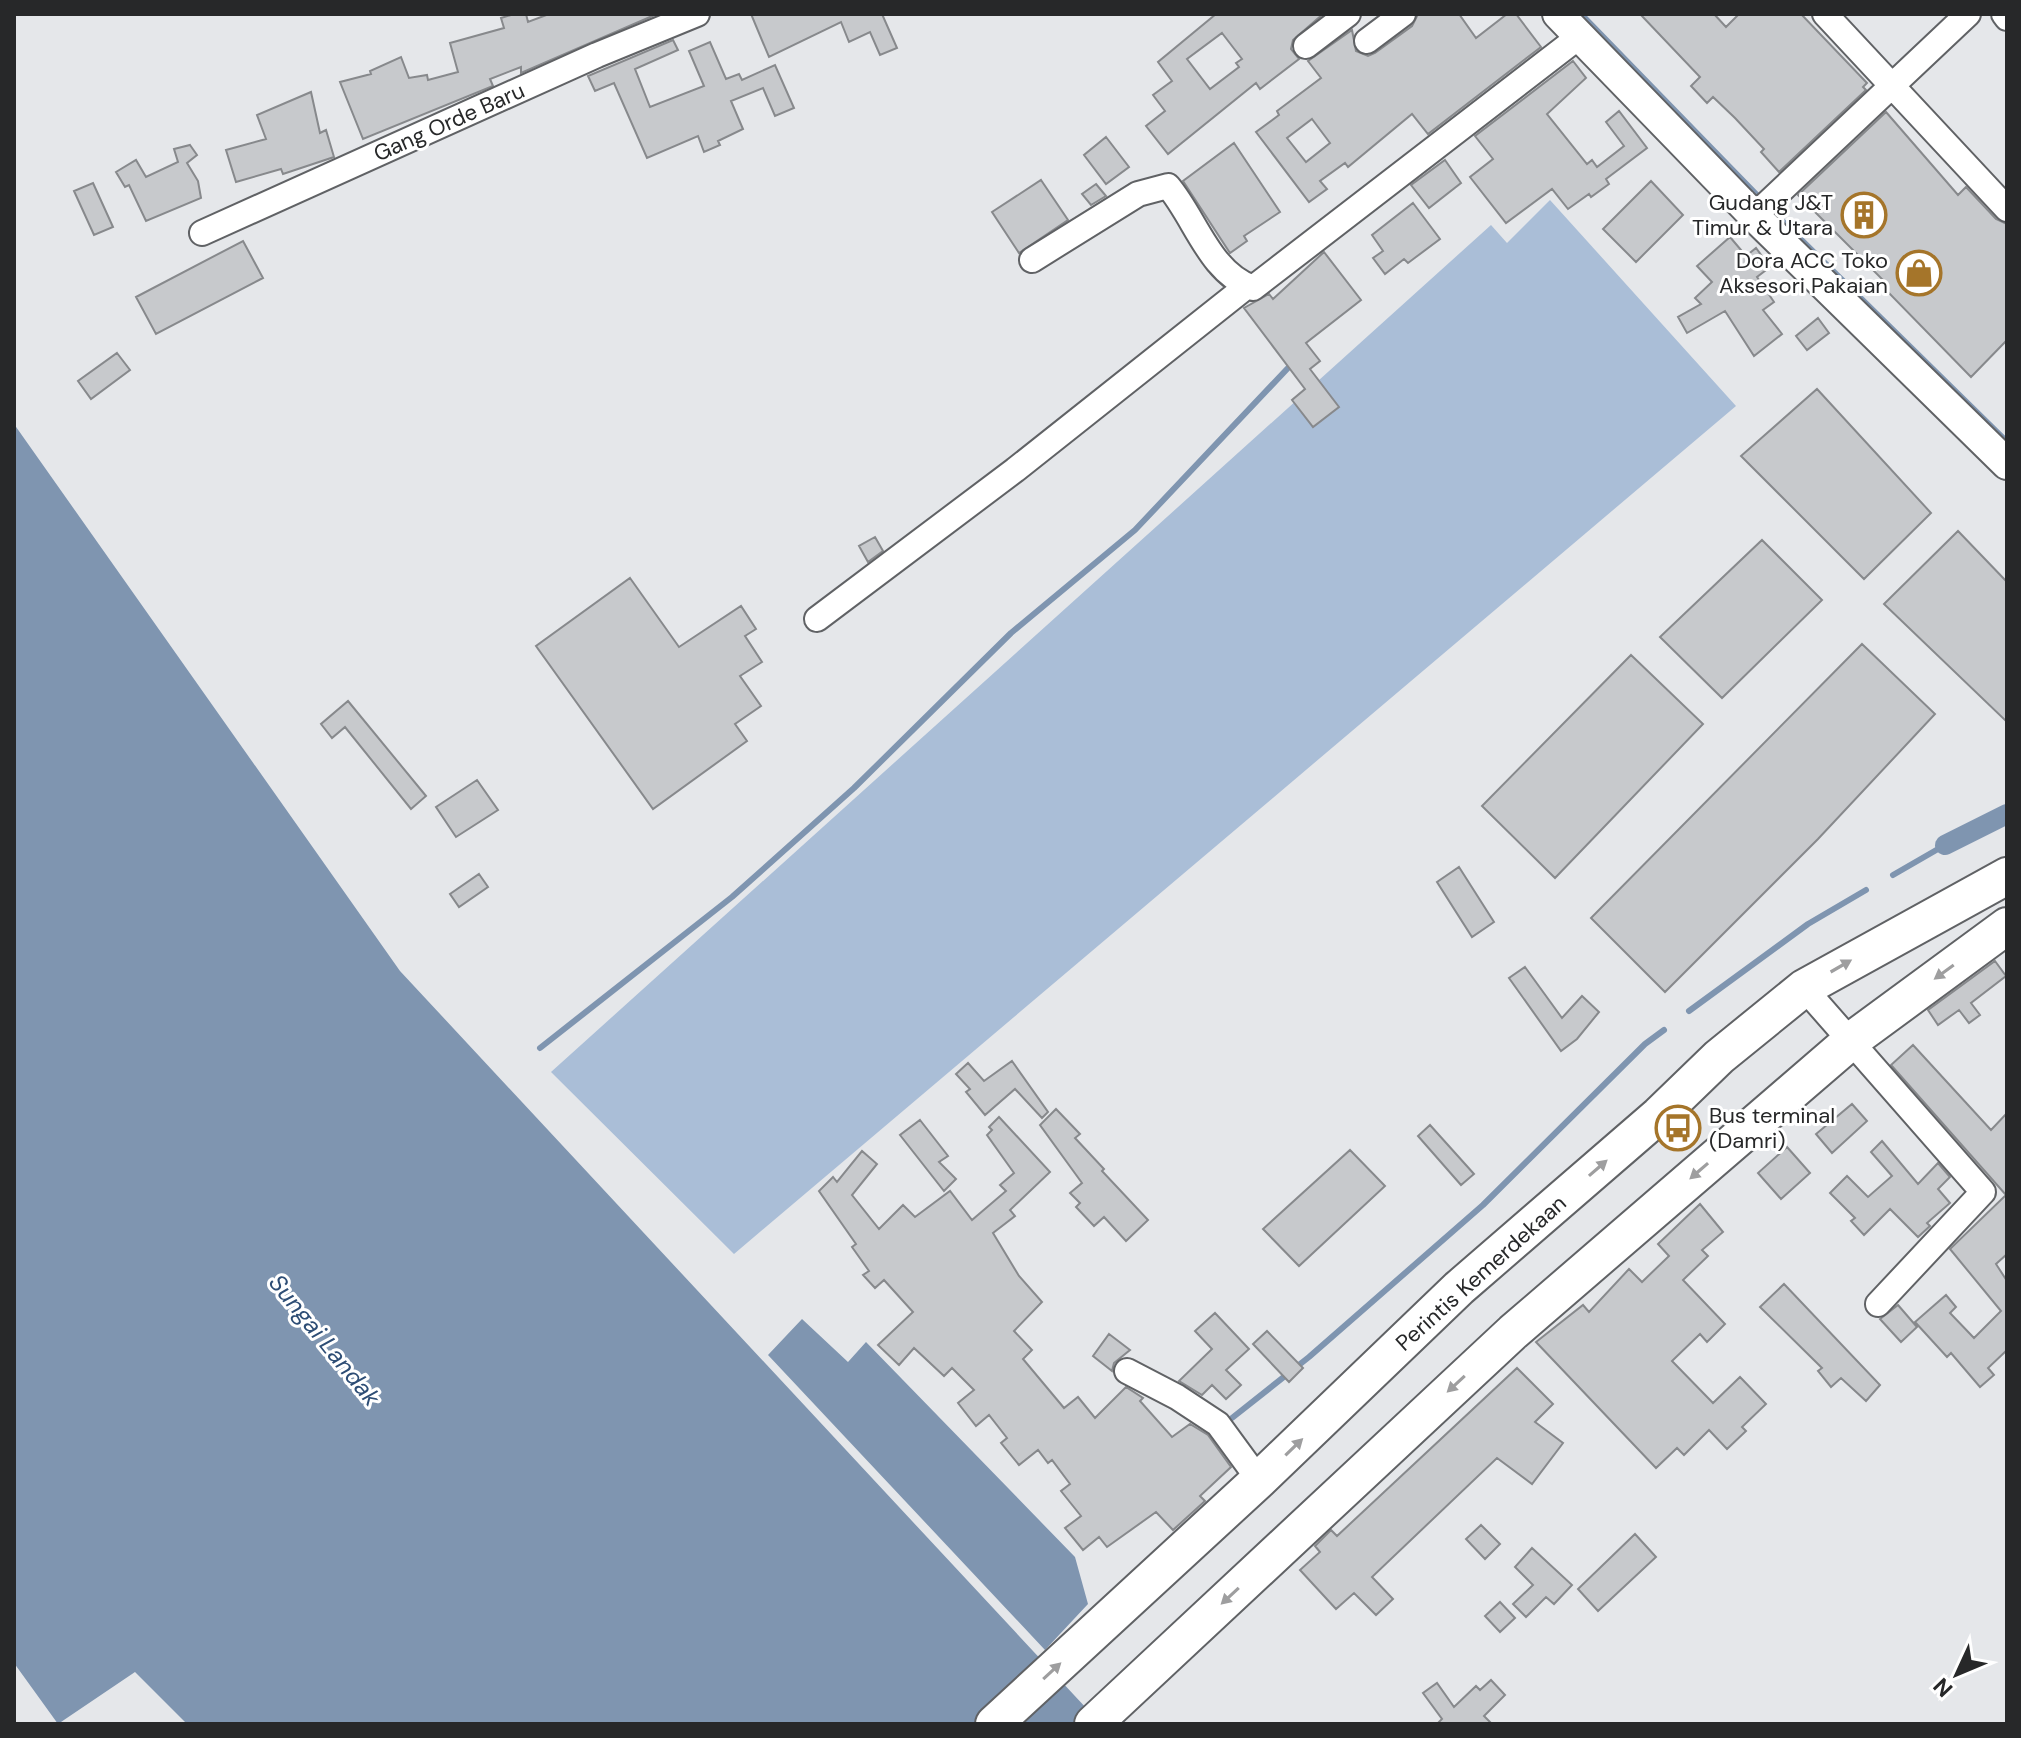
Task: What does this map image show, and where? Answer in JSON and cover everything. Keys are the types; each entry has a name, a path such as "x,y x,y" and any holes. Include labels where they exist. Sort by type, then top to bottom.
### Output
{"highway":[{"name":"Perintis Kemerdekaan","path":"994,1724 1248,1490 1459,1288 1659,1115 1719,1057 1804,988 2007,876"},
{"path":"1093,1724 1513,1332 1852,1040 2007,926"}],"main road":[{"path":"1558,14 1754,216 2007,464"}],"street":[{"name":"Gang Orde Baru","path":"202,233 597,55 697,14"},
{"path":"1306,46 1348,14"},
{"path":"1367,41 1403,14"},
{"path":"1825,14 2007,209"},
{"path":"1754,216 1968,14"},
{"path":"1032,260 1138,194 1168,186 1203,242 1228,272 1253,288 1264,283 1580,36"},
{"path":"817,619 1015,470 1247,286"},
{"path":"1804,988 1983,1192 1878,1304"},
{"path":"1127,1371 1177,1397 1218,1424 1248,1490"}],"shaded area":[{"path":"1550,200 1736,406 734,1254 551,1072 1491,225 1507,243"}],"water":[{"name":"Sungai Landak","path":"14,424 400,971 1101,1724 187,1724 135,1672 58,1724 14,1663"},
{"path":"802,1319 848,1362 866,1342 1075,1557 1088,1604 1045,1650 768,1355"}],"building":[{"path":"526,14 528,22 549,14 657,14 521,73 521,67 490,79 493,86 363,139 340,82 371,74 370,71 401,57 409,78 427,75 428,80 458,72 450,43 504,28 501,18"},
{"path":"751,14 882,14 897,48 880,55 870,32 849,42 841,22 769,57"},
{"path":"1216,14 1323,14 1293,40 1291,49 1299,59 1260,89 1256,83 1168,154 1146,126 1165,111 1153,95 1172,81 1158,62","holes":["1222,33 1242,59 1236,63 1239,67 1210,89 1187,59"]},
{"path":"1418,14 1459,14 1476,38 1507,14 1516,14 1541,47 1428,134 1412,114 1348,167 1345,163 1320,181 1327,189 1309,202 1256,132 1279,115 1277,111 1321,78 1308,61 1352,30 1356,51 1368,56 1412,26","holes":["1312,119 1330,143 1306,162 1287,138"]},
{"path":"1640,14 1714,14 1726,27 1739,14 1801,14 1867,83 1863,87 1866,90 1779,172 1761,152 1764,149 1735,118 1713,97 1707,103 1691,86 1700,77"},
{"path":"673,40 678,50 635,69 650,107 704,86 689,51 710,42 726,79 739,74 742,80 775,65 794,108 775,116 763,88 731,101 743,129 718,141 720,145 704,152 698,136 647,158 614,83 595,91 588,76"},
{"path":"1573,61 1586,78 1547,114 1587,164 1592,160 1597,167 1624,146 1606,122 1619,111 1647,148 1606,179 1609,184 1591,197 1589,194 1568,209 1552,189 1506,223 1470,177 1493,159 1475,136"},
{"path":"311,92 320,133 326,130 334,157 283,174 281,169 236,182 226,150 266,139 257,115"},
{"path":"1886,112 1958,195 1966,187 1996,219 2007,224 2007,340 1971,377 1884,288 1887,284 1798,195"},
{"path":"1106,137 1129,167 1106,184 1084,155"},
{"path":"1234,143 1280,212 1244,236 1247,241 1230,253 1183,181"},
{"path":"190,145 197,155 187,163 198,181 201,198 146,221 129,185 125,187 116,172 136,160 146,177 178,162 174,149"},
{"path":"1445,160 1461,183 1429,208 1411,185"},
{"path":"1041,180 1068,220 1019,253 992,212"},
{"path":"1651,181 1683,215 1636,262 1603,229"},
{"path":"93,183 113,227 94,235 74,191"},
{"path":"1096,184 1106,196 1091,205 1082,194"},
{"path":"1413,203 1440,239 1408,263 1404,259 1385,274 1373,258 1383,251 1372,235"},
{"path":"1730,237 1746,256 1756,248 1770,267 1757,277 1774,302 1763,310 1782,334 1754,356 1725,311 1687,333 1678,317 1701,304 1695,298 1712,282 1697,266"},
{"path":"243,241 263,278 156,334 136,297"},
{"path":"1324,252 1361,300 1306,343 1320,361 1310,369 1339,407 1313,427 1292,400 1305,389 1244,308 1269,294 1273,299"},
{"path":"1818,318 1829,333 1807,350 1796,336"},
{"path":"117,353 130,370 91,399 78,381"},
{"path":"1817,389 1931,513 1864,579 1741,456"},
{"path":"1958,531 2007,582 2007,722 1884,604"},
{"path":"875,537 883,551 868,562 859,546"},
{"path":"1762,540 1822,600 1722,698 1660,637"},
{"path":"630,578 679,647 741,606 756,629 745,636 762,662 740,676 761,706 735,724 747,741 653,809 536,646"},
{"path":"1862,644 1935,714 1818,839 1665,992 1591,918"},
{"path":"1631,655 1703,724 1555,878 1482,806"},
{"path":"348,701 426,796 411,809 345,727 332,738 321,724"},
{"path":"477,780 498,810 456,837 436,807"},
{"path":"1459,867 1494,922 1472,937 1437,882"},
{"path":"479,874 488,887 459,907 450,894"},
{"path":"1995,961 2006,976 1971,1003 1980,1015 1969,1023 1959,1010 1938,1025 1928,1010"},
{"path":"1525,967 1562,1018 1582,996 1599,1012 1577,1039 1561,1051 1509,978"},
{"path":"1913,1045 1991,1130 2007,1113 2007,1254 1996,1264 2007,1281 2007,1350 1988,1368 1994,1375 1980,1387 1951,1353 1947,1357 1915,1322 1946,1295 1956,1307 1950,1313 1974,1338 2001,1311 1950,1249 2006,1195 1891,1065"},
{"path":"1012,1061 1048,1112 1042,1118 1015,1089 985,1115 966,1092 970,1089 956,1074 968,1063 984,1081"},
{"path":"1852,1104 1867,1121 1832,1153 1816,1134"},
{"path":"1056,1109 1080,1134 1075,1138 1104,1169 1102,1171 1148,1220 1126,1241 1104,1217 1094,1226 1076,1207 1080,1203 1070,1193 1082,1183 1040,1125"},
{"path":"999,1117 1050,1172 1010,1210 1015,1216 993,1233 1019,1276 1042,1302 1014,1331 1032,1350 1023,1359 1064,1408 1078,1397 1095,1418 1126,1387 1143,1398 1140,1401 1172,1437 1190,1424 1208,1435 1231,1467 1200,1496 1205,1501 1173,1530 1156,1512 1107,1547 1099,1537 1083,1550 1065,1528 1081,1516 1061,1491 1070,1484 1052,1460 1048,1463 1038,1450 1019,1465 1001,1443 1007,1438 989,1415 976,1426 958,1403 974,1390 952,1368 944,1376 914,1348 899,1365 878,1345 913,1312 884,1280 875,1288 863,1275 869,1271 852,1247 856,1244 819,1191 833,1177 837,1182 862,1151 877,1164 852,1195 879,1229 903,1205 915,1217 950,1191 972,1220 1006,1191 1000,1185 1014,1173 987,1135 992,1130 989,1127"},
{"path":"920,1120 948,1156 939,1162 956,1179 944,1191 900,1135"},
{"path":"1430,1125 1474,1174 1461,1185 1418,1136"},
{"path":"1882,1141 1918,1184 1938,1163 1950,1177 1938,1189 1950,1203 1927,1223 1930,1226 1918,1237 1890,1209 1864,1235 1851,1221 1855,1218 1830,1193 1847,1176 1868,1197 1892,1176 1871,1152"},
{"path":"1787,1147 1810,1173 1781,1199 1758,1173"},
{"path":"1350,1150 1385,1186 1299,1266 1263,1229"},
{"path":"1700,1204 1723,1232 1702,1250 1708,1256 1683,1280 1725,1324 1707,1342 1700,1334 1672,1361 1713,1403 1740,1377 1766,1404 1742,1427 1746,1431 1727,1449 1709,1430 1684,1455 1677,1448 1656,1468 1536,1342 1583,1305 1589,1312 1629,1269 1642,1282 1669,1256 1658,1244"},
{"path":"1784,1284 1880,1385 1866,1401 1841,1378 1831,1387 1818,1371 1822,1368 1760,1307"},
{"path":"1898,1305 1917,1327 1901,1342 1880,1319"},
{"path":"1215,1313 1249,1349 1226,1370 1241,1385 1226,1399 1212,1385 1202,1395 1179,1381 1212,1349 1195,1331"},
{"path":"1267,1331 1303,1368 1289,1382 1253,1344"},
{"path":"1109,1334 1130,1350 1114,1363 1112,1371 1093,1356"},
{"path":"1517,1368 1553,1404 1535,1422 1563,1443 1532,1484 1497,1458 1372,1577 1393,1599 1376,1615 1354,1593 1336,1609 1300,1570 1320,1552 1315,1546 1331,1530 1337,1536"},
{"path":"1481,1525 1500,1544 1485,1559 1466,1539"},
{"path":"1635,1534 1656,1557 1598,1611 1578,1589"},
{"path":"1532,1548 1572,1585 1554,1604 1546,1597 1526,1617 1513,1604 1533,1585 1515,1567"},
{"path":"1500,1602 1515,1618 1500,1632 1485,1616"},
{"path":"1491,1680 1505,1695 1484,1716 1492,1724 1437,1724 1442,1719 1423,1693 1437,1683 1454,1707 1476,1686 1480,1690"}],"waterway":[{"path":"1581,14 1756,194"},
{"path":"1777,216 2007,442"},
{"path":"540,1048 732,897 854,788 1011,633 1135,530 1288,368"},
{"path":"1945,845 2007,814"},
{"path":"1893,875 1945,845"},
{"path":"1689,1011 1808,924 1866,890"},
{"path":"1232,1418 1309,1357 1483,1205 1645,1044 1664,1030"}],"place":[{"name":"Gudang J&T Timur & Utara","path":"1864,215"},
{"name":"Dora ACC Toko Aksesori Pakaian","path":"1919,273"},
{"name":"Bus terminal (Damri)","path":"1678,1128"}]}
